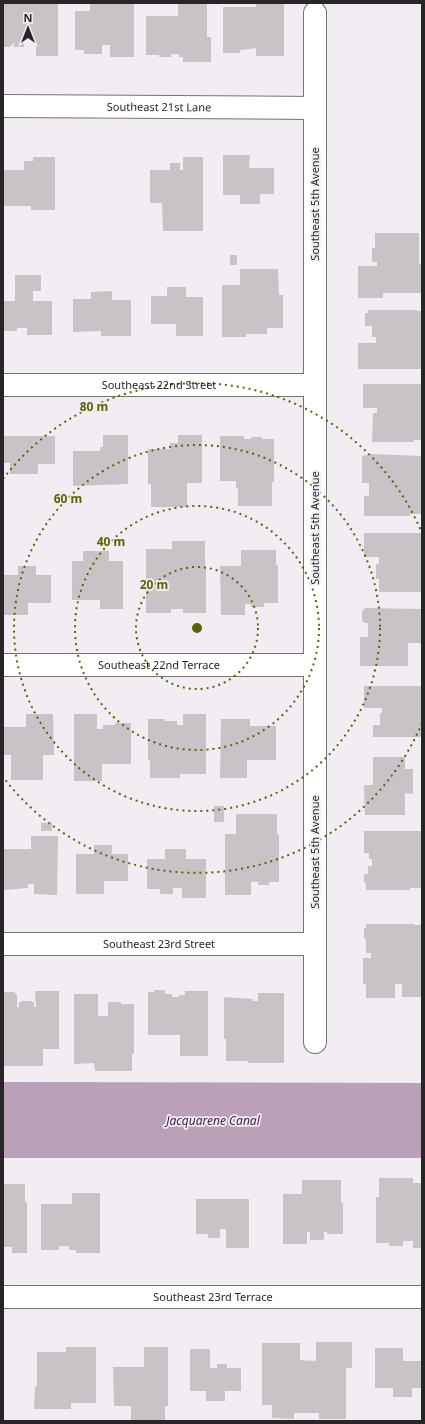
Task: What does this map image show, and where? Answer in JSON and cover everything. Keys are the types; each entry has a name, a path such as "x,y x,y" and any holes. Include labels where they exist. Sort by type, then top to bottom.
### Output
{"street":[{"name":"Southeast 5th Avenue","path":"315,13 315,1042"},
{"name":"Southeast 21st Lane","path":"3,106 315,108"},
{"name":"Southeast 22nd Street","path":"3,385 315,385"},
{"name":"Southeast 22nd Terrace","path":"3,665 315,665"},
{"name":"Southeast 23rd Street","path":"3,944 315,944"},
{"name":"Southeast 23rd Terrace","path":"3,1297 422,1297"}],"water":[{"name":"Jacquarene Canal","path":"3,1082 422,1083 422,1158 3,1158"}],"building":[{"path":"3,3 58,3 58,56 36,56 36,40 24,40 24,47 14,47 14,43 10,47 4,47"},
{"path":"90,3 134,3 134,57 110,57 110,45 102,45 102,54 84,54 84,50 75,50 75,11 90,11"},
{"path":"178,3 207,3 207,37 211,37 211,62 183,62 183,57 179,57 179,54 171,54 171,57 146,55 146,16 178,16"},
{"path":"256,3 284,3 284,56 256,56 256,48 240,50 240,53 223,53 223,7 256,7"},
{"path":"223,155 250,155 249,168 274,168 274,194 260,194 260,204 240,204 240,195 223,195"},
{"path":"33,157 55,157 55,210 31,210 31,206 3,206 3,170 24,170 24,161 33,161"},
{"path":"183,157 203,157 203,231 163,231 162,203 150,203 150,170 170,170 170,163 180,163 180,170 183,170"},
{"path":"375,233 419,233 419,264 422,264 422,293 383,293 383,298 358,298 358,266 377,266 377,262 372,262 372,248 375,248"},
{"path":"230,255 237,255 237,265 230,265"},
{"path":"240,269 278,269 279,295 283,295 283,328 267,328 267,334 246,334 246,337 222,337 222,285 240,285"},
{"path":"15,275 41,275 41,291 33,291 33,301 52,301 52,335 27,335 27,328 17,328 17,331 3,331 3,301 15,301"},
{"path":"167,287 186,287 186,297 203,297 203,336 176,336 176,324 151,324 151,296 167,296"},
{"path":"112,291 112,300 131,300 131,336 101,336 101,331 73,332 73,299 91,299 91,292"},
{"path":"368,310 422,311 422,369 358,369 358,343 376,343 376,337 372,337 372,326 365,326 365,313 368,313"},
{"path":"363,384 422,384 422,440 414,440 414,442 372,442 373,413 377,413 377,408 363,408"},
{"path":"103,435 128,435 128,484 73,486 73,451 100,451 100,447 103,447"},
{"path":"178,435 202,435 202,483 187,483 187,507 151,507 151,484 148,484 148,449 170,449 170,443 178,443"},
{"path":"3,436 55,436 55,464 38,464 38,474 10,474 10,463 3,463"},
{"path":"220,436 244,436 244,439 251,439 251,437 262,437 262,439 274,439 274,482 272,482 272,506 238,506 238,488 236,488 236,481 220,481"},
{"path":"369,454 422,456 422,514 410,514 410,516 364,516 364,496 369,496 369,483 362,483 362,456"},
{"path":"364,533 421,533 422,592 379,592 379,579 376,579 376,564 379,564 379,557 364,557"},
{"path":"172,541 205,541 206,613 183,613 183,609 171,609 171,613 146,613 146,549 172,549"},
{"path":"241,550 276,550 276,565 278,565 278,603 264,603 264,607 251,607 251,604 245,604 245,615 221,615 220,566 241,566"},
{"path":"83,551 109,551 109,561 123,561 123,609 100,609 100,600 72,600 72,561 83,561"},
{"path":"18,566 36,566 36,575 51,575 51,603 28,603 28,615 3,615 3,575 18,575"},
{"path":"365,608 422,609 422,643 408,643 408,666 360,666 360,637 368,637 368,623 364,623 362,620 362,611"},
{"path":"364,686 422,686 422,736 373,737 373,725 380,725 380,713 382,713 382,708 364,708"},
{"path":"26,714 53,714 54,755 43,755 43,780 11,780 11,755 3,755 3,727 26,727"},
{"path":"74,714 97,714 97,729 103,729 103,725 131,723 131,764 102,764 102,781 74,781"},
{"path":"183,714 206,714 206,774 180,774 180,778 150,778 150,760 148,760 148,719 177,721 177,725 183,725"},
{"path":"221,719 250,719 250,726 276,726 276,760 247,760 247,778 220,778"},
{"path":"373,757 405,757 405,769 413,769 413,794 405,793 405,815 365,815 364,785 373,785"},
{"path":"214,806 224,806 224,822 214,822"},
{"path":"236,814 277,814 277,834 279,834 279,882 269,882 269,885 258,885 258,882 251,882 251,895 225,895 225,834 236,834"},
{"path":"41,823 52,823 52,831 41,831"},
{"path":"364,831 422,831 422,888 410,888 410,890 366,890 364,874 368,874 368,866 372,866 372,859 369,859 369,853 364,853"},
{"path":"31,836 58,836 57,895 34,894 34,884 28,884 28,888 3,890 3,849 31,849"},
{"path":"94,845 112,845 112,854 128,854 128,881 104,881 104,894 76,894 76,854 94,854"},
{"path":"165,849 186,849 186,859 206,859 206,898 182,898 182,888 173,888 173,894 160,894 160,889 147,889 147,859 165,859"},
{"path":"366,924 422,925 422,997 402,997 402,984 395,984 395,998 366,998 366,984 363,984 363,958 371,958 371,953 366,953 364,928 366,928"},
{"path":"154,990 165,990 165,994 172,994 172,997 185,995 185,991 208,991 208,1056 180,1056 180,1035 148,1035 148,992 154,992"},
{"path":"35,991 59,991 59,1049 43,1049 43,1066 3,1066 3,992 14,992 17,995 17,1007 19,1007 19,1003 22,1001 31,1001 34,1003 34,1007 36,1007"},
{"path":"258,993 284,993 284,1063 248,1063 248,1061 226,1061 226,1039 224,1039 224,997 253,999 253,1001 258,1001"},
{"path":"74,994 98,994 98,1016 108,1016 108,1002 134,1004 134,1054 132,1054 132,1071 95,1071 94,1063 74,1064"},
{"path":"379,1178 413,1178 413,1183 422,1183 422,1248 413,1248 413,1241 403,1241 403,1246 389,1246 389,1243 376,1243 376,1197 379,1197"},
{"path":"302,1180 341,1180 343,1234 327,1234 327,1232 324,1232 324,1240 310,1240 310,1232 307,1232 307,1244 283,1244 283,1194 302,1194"},
{"path":"3,1184 25,1184 25,1202 27,1202 27,1253 12,1253 12,1247 3,1247"},
{"path":"72,1193 100,1193 100,1253 76,1253 76,1250 69,1250 69,1246 59,1246 59,1250 41,1250 41,1204 72,1204"},
{"path":"196,1199 249,1199 249,1248 226,1248 226,1229 220,1229 220,1238 208,1238 208,1234 196,1234"},
{"path":"316,1342 352,1342 352,1368 346,1368 346,1419 319,1419 319,1413 294,1413 294,1419 272,1418 272,1405 262,1405 262,1343 300,1343 300,1360 316,1361"},
{"path":"66,1347 96,1347 96,1403 71,1403 71,1409 34,1409 35,1386 37,1386 37,1352 66,1352"},
{"path":"144,1347 168,1347 168,1406 165,1406 165,1421 131,1421 131,1406 114,1406 113,1367 144,1367"},
{"path":"375,1348 403,1348 403,1361 422,1361 422,1388 412,1388 412,1397 393,1397 393,1388 375,1388"},
{"path":"190,1349 210,1349 210,1368 217,1368 217,1364 227,1364 227,1368 241,1368 241,1391 225,1391 225,1401 206,1401 206,1391 190,1391"}]}
